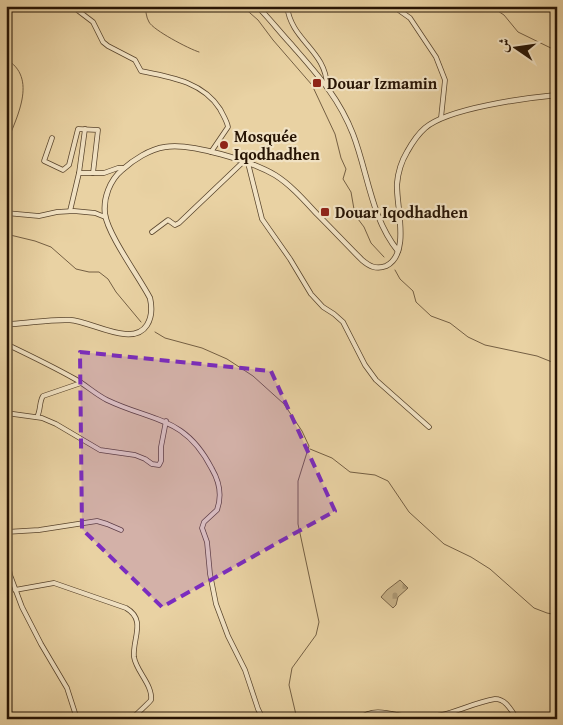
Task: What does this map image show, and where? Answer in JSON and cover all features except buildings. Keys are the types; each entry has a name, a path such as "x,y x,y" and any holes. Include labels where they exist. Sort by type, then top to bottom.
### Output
{"street":[{"path":"72,6 93,22 103,42 135,60 141,71 179,79 201,89 211,97 228,127 211,152"},
{"path":"257,6 327,86 340,106 352,133 377,213 383,227 398,251"},
{"path":"287,6 288,17 299,35 316,53 326,70 327,86"},
{"path":"393,6 410,18 436,57 445,80 441,118"},
{"path":"6,322 20,324 70,320 116,333 132,335 145,328 151,313 150,298 111,232 106,217 105,205 108,189 117,174 141,157 165,147 181,146 211,152 245,162 275,175 291,187 370,267 384,267 392,262 398,251 400,235 397,186 399,169 407,152 418,135 426,127 441,118 510,101 557,95"},
{"path":"70,211 79,173 85,129"},
{"path":"52,138 44,161 63,170 68,165 78,130 98,130 93,173"},
{"path":"152,232 168,220 175,225 179,224 245,162"},
{"path":"245,162 262,219 290,259 311,294 323,307 343,322 376,380 429,427"},
{"path":"79,173 108,173 118,168 124,168"},
{"path":"6,213 39,216 70,211 95,213 106,217"},
{"path":"6,344 36,358 111,401 166,421 182,430 209,462 219,489 218,507 212,516 204,522 202,528 207,542 211,581 223,624 245,670 258,710 263,719"},
{"path":"37,417 41,400 44,396 81,383"},
{"path":"6,413 37,417 56,424 100,450 135,455 154,465 159,464 161,461 161,447 166,421"},
{"path":"6,532 39,530 97,521 121,530"},
{"path":"6,550 8,568 15,590 37,638 67,688 77,719"},
{"path":"15,590 54,583 126,608 134,614 138,631 134,659 151,700 132,719"},
{"path":"359,719 372,712 414,718 438,716 491,699 498,699 505,703 517,719"}],"highlighted area":[{"path":"80,352 271,371 335,511 162,607 82,529"}],"green space":[{"path":"400,580 408,588 398,597 393,608 381,597"}],"waterway":[{"path":"145,6 147,18 157,30 199,52"},
{"path":"242,6 258,20 312,85 335,134 346,169 343,179 351,192 355,215 364,227 371,243 384,257"},
{"path":"490,6 504,15 518,32 557,51"},
{"path":"6,59 16,67 23,87 19,111 6,145"},
{"path":"6,234 51,247 76,269 99,272 108,279 116,292 141,322"},
{"path":"395,270 400,279 413,291 416,302 431,316 450,323 468,337 485,345 537,356 557,364"},
{"path":"155,332 165,338 202,348 227,359 253,376 284,404 302,431 309,446 298,481 298,524 319,622 316,635 292,668 289,685 297,719"},
{"path":"310,449 332,458 350,472 375,475 388,481 409,512 444,544 490,569 534,608 557,615"}],"place":[{"name":"Douar Izmamin","path":"317,83"},
{"name":"Mosquée Iqodhadhen","path":"224,145"},
{"name":"Douar Iqodhadhen","path":"325,212"}]}
